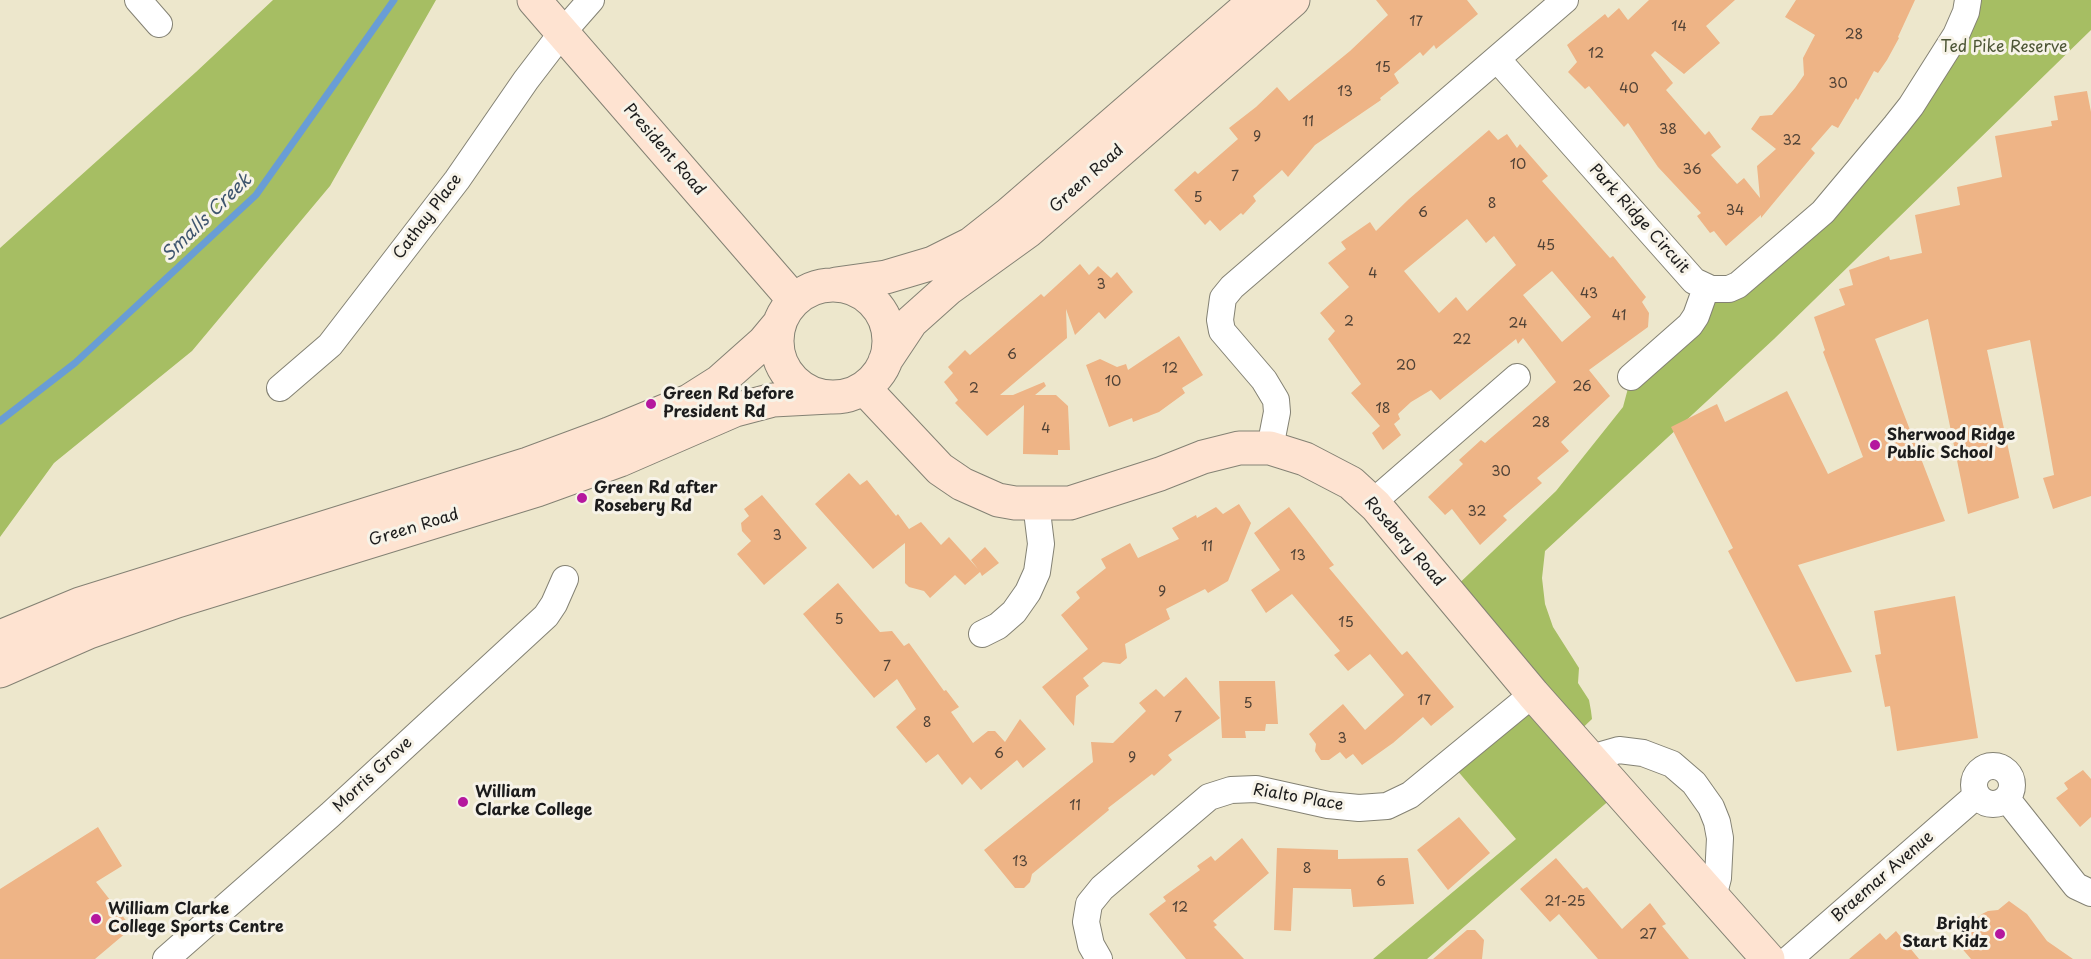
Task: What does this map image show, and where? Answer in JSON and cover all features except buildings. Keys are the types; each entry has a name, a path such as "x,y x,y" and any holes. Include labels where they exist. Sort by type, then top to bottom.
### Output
{"main road":[{"name":"President Road","path":"534,0 786,312"},
{"name":"Green Road","path":"836,284 886,277 933,263 971,244 1009,214 1256,0"},
{"name":"Green Road","path":"885,361 911,322 949,288 1028,231 1293,0"},
{"path":"836,284 849,287 874,302 884,318 889,340 885,361 877,376 864,388 845,396 830,397 815,394 798,386 784,369 777,346 786,312 811,288 836,284"},
{"name":"Green Road","path":"0,637 91,601 528,464 689,401 719,382 764,342 786,312"},
{"name":"Rosebery Road","path":"864,388 940,469 962,484 998,500 1016,503 1070,503 1160,474 1203,457 1239,447 1270,448 1305,459 1351,483 1372,503 1533,694 1768,959"},
{"name":"Green Road","path":"0,671 88,632 177,601 537,490 620,460 735,410 773,400 830,397"}],"street":[{"path":"138,0 159,24"},
{"name":"Cathay Place","path":"280,388 330,345 457,180 526,80 591,0"},
{"path":"1270,448 1277,412 1276,400 1264,380 1222,331 1220,320 1223,298 1232,287 1565,0"},
{"path":"1631,377 1690,325 1696,316 1706,288 1719,290 1738,285 1823,212 1839,195 1911,106 1956,36 1966,12 1968,0"},
{"name":"Park Ridge Circuit","path":"1497,59 1694,280 1706,288"},
{"path":"1372,503 1517,377"},
{"path":"982,634 998,626 1014,612 1028,592 1037,572 1041,544 1036,503"},
{"name":"Morris Grove","path":"166,959 330,815 546,616 565,579"},
{"name":"Rialto Place","path":"1099,959 1091,945 1086,922 1089,904 1102,888 1209,797 1231,789 1256,789 1328,805 1359,808 1387,806 1410,795 1533,694"},
{"path":"1591,758 1619,750 1643,753 1672,764 1694,783 1711,807 1720,838 1718,878 1713,897"},
{"path":"1996,766 2007,771 2011,776 2013,789 2007,799 1994,805 1981,800 1977,795 1974,783 1979,772 1984,768 1996,766"},
{"name":"Braemar Avenue","path":"1789,959 1977,795"},
{"path":"2007,799 2076,886 2091,893"}],"green space":[{"path":"273,0 436,0 330,186 192,351 54,463 0,537 0,248"},
{"name":"Ted Pike Reserve","path":"1968,0 2091,0 2091,30 1774,339 1545,551 1542,578 1545,604 1553,627 1579,668 1578,683 1589,700 1591,711 1592,719 1573,737 1620,791 1427,959 1373,959 1516,839 1450,762 1533,694 1449,593 1556,491 1623,407 1631,377 1711,289 1838,195"}],"waterway":[{"name":"Smalls Creek","path":"0,421 75,363 256,195 394,0"}],"place":[{"name":"Green Rd before President Rd","path":"651,404"},
{"name":"Sherwood Ridge Public School","path":"1875,445"},
{"name":"Green Rd after Rosebery Rd","path":"582,498"},
{"name":"William Clarke College","path":"463,802"},
{"name":"William Clarke College Sports Centre","path":"96,919"},
{"name":"Bright Start Kidz","path":"2000,934"}]}
